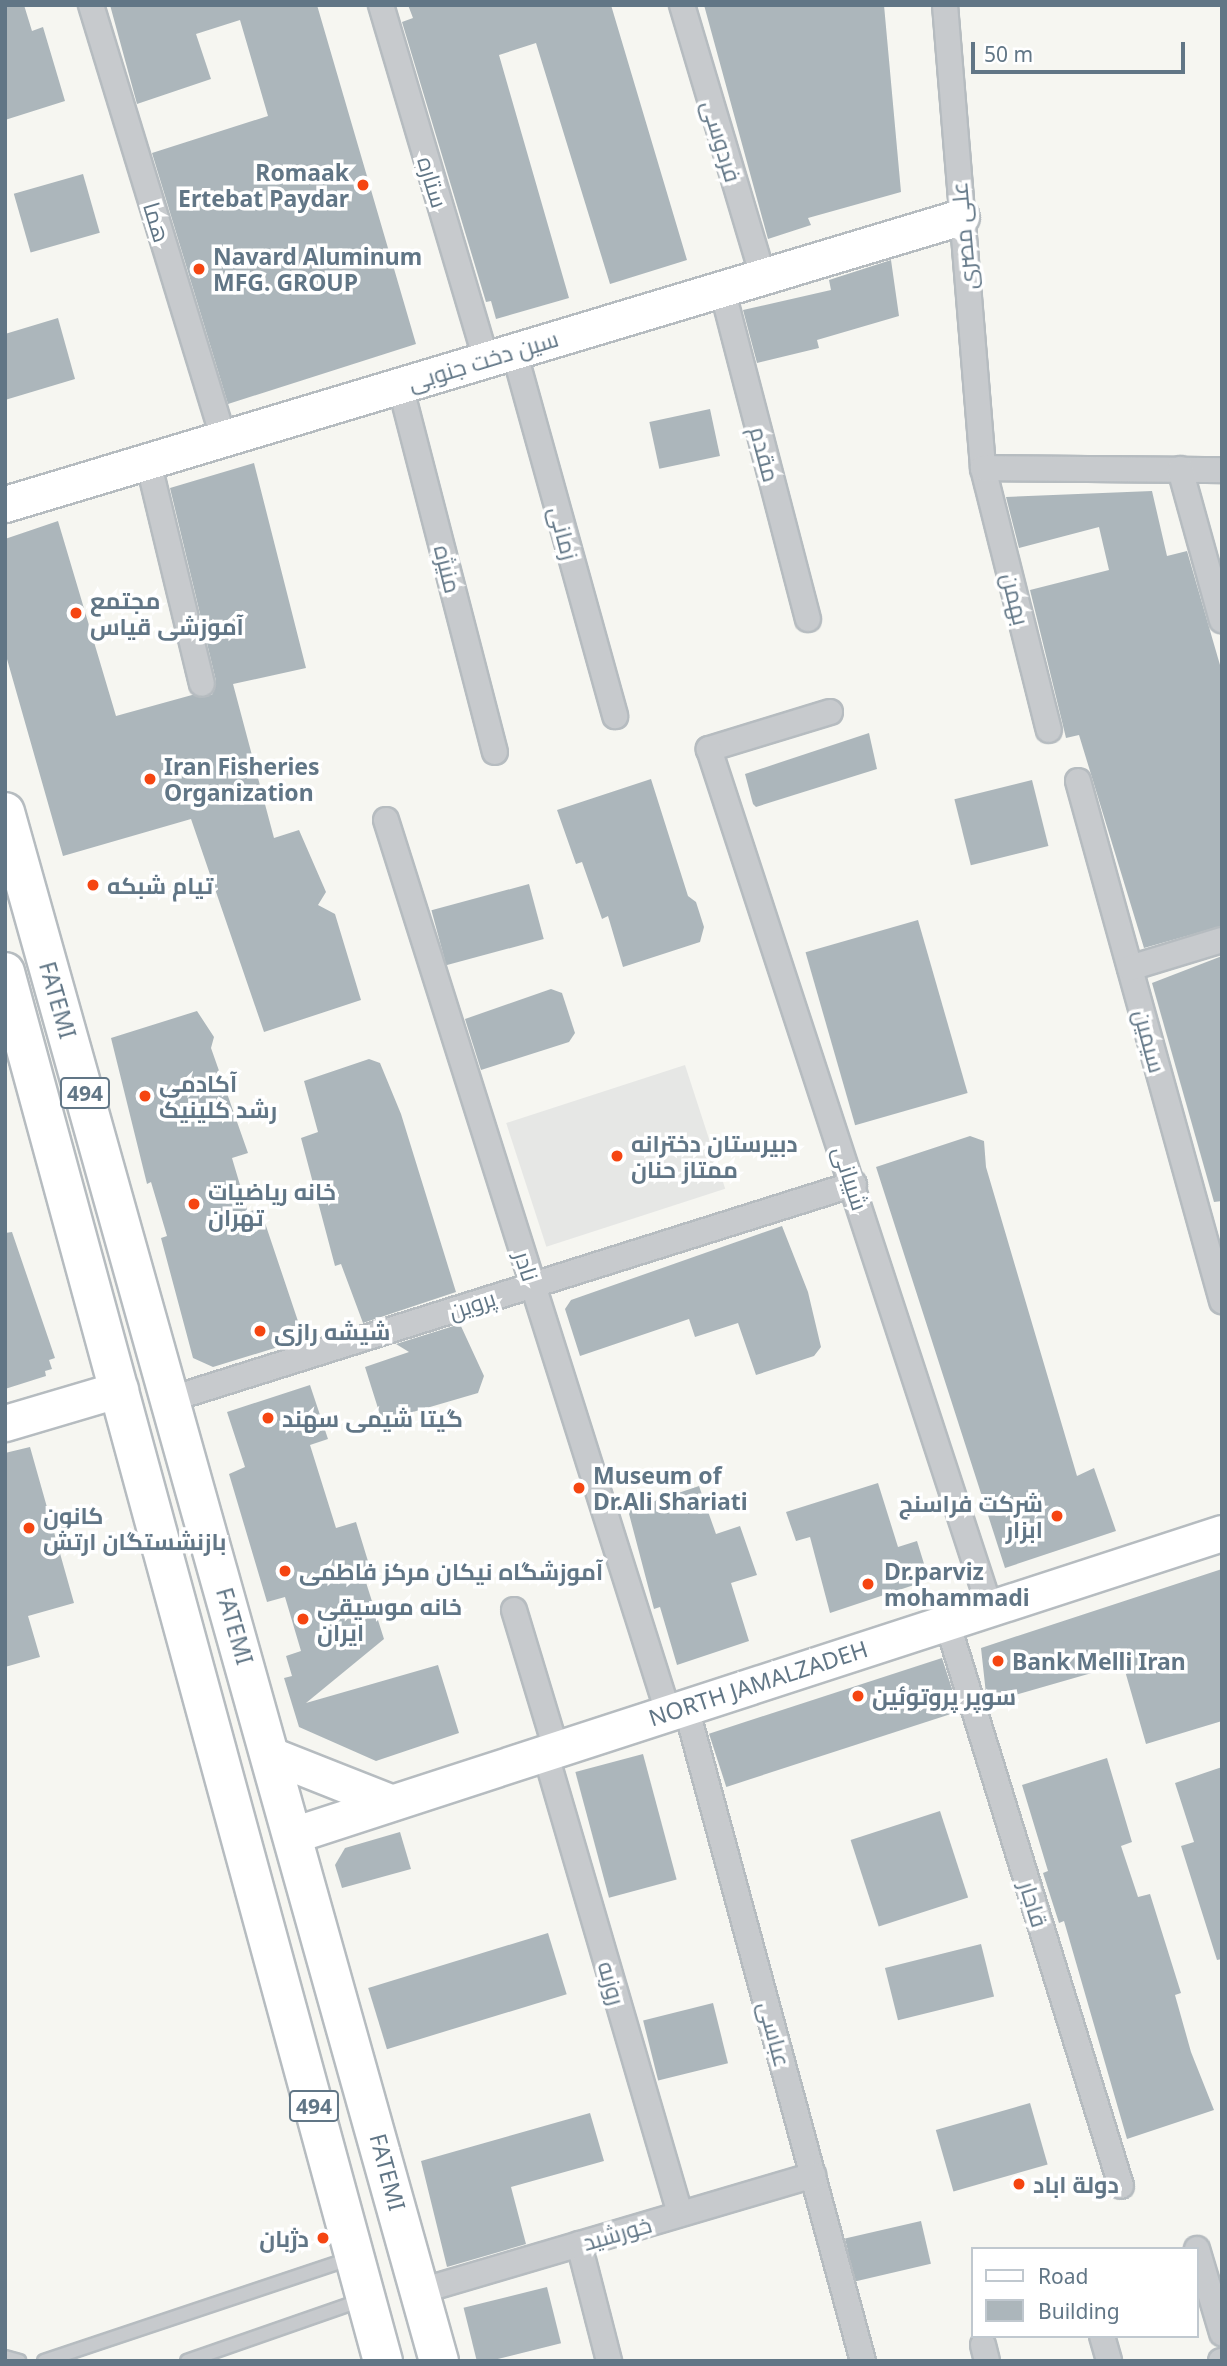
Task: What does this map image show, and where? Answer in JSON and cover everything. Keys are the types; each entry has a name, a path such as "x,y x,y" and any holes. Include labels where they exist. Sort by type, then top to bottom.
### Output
{"main road":[{"name":"FATEMI","path":"5,812 439,2361"},
{"name":"FATEMI","path":"5,972 383,2361"},
{"path":"120,1389 168,1387"},
{"path":"244,1851 293,1835"}],"street":[{"name":"هما","path":"91,5 223,438"},
{"name":"ستاره","path":"381,5 500,355"},
{"name":"فردوسی","path":"682,5 762,276"},
{"name":"علی مصری","path":"945,5 983,468"},
{"name":"سین دخت جنوبی","path":"5,504 961,217"},
{"name":"مقدم","path":"722,289 807,619"},
{"name":"زمانی","path":"500,355 615,716"},
{"name":"منیژه","path":"400,385 495,752"},
{"path":"148,461 202,684"},
{"path":"983,468 1222,470"},
{"name":"بهمن","path":"983,468 1049,730"},
{"path":"1180,469 1222,620"},
{"name":"شیبانی","path":"830,712 709,749 990,1608"},
{"name":"سیمین","path":"1078,781 1222,1301"},
{"name":"نادر","path":"386,820 533,1285 677,1710"},
{"path":"1130,968 1222,940"},
{"name":"پروین","path":"168,1387 533,1285 853,1184"},
{"path":"5,1423 120,1389"},
{"name":"NORTH JAMALZADEH","path":"293,1835 1222,1533"},
{"name":"روزبه","path":"514,1610 550,1751 680,2214"},
{"name":"قاجار","path":"947,1622 1121,2186"},
{"name":"عباسی","path":"677,1710 813,2175 863,2361"},
{"path":"271,1755 390,1802"},
{"name":"خورشید","path":"420,2291 813,2175"},
{"path":"579,2244 609,2361"},
{"path":"1199,2256 1222,2333"},
{"path":"1103,2338 1109,2361"}],"lane":[{"path":"44,2361 355,2257"},
{"path":"187,2361 367,2299"},
{"path":"5,2357 19,2361"}],"shaded area":[{"name":"دبیرستان دخترانه ممتاز حنان","path":"685,1065 725,1189 546,1247 506,1123"}],"building":[{"path":"5,5 24,5 32,31 43,27 65,101 5,120"},
{"path":"110,5 317,5 416,344 228,404 152,153 268,116 240,20 196,34 211,79 137,104"},
{"path":"408,5 611,5 687,260 610,284 536,43 499,55 569,298 496,319 491,301 486,302 402,22 413,18"},
{"path":"704,5 884,5 901,192 808,218 811,225 768,239"},
{"path":"83,174 100,233 31,252 14,194"},
{"path":"891,260 899,316 817,340 819,348 757,363 743,310 831,290 829,280"},
{"path":"58,318 75,379 5,400 5,334"},
{"path":"710,409 720,456 659,469 649,422"},
{"path":"254,463 306,668 233,684 274,838 299,830 326,892 318,905 335,914 361,1000 264,1032 191,819 63,856 5,652 5,539 58,521 116,716 192,695 212,695 216,681 170,488"},
{"path":"1152,491 1167,556 1187,551 1220,665 1222,926 1144,948 1079,735 1066,738 1030,590 1109,570 1099,527 1019,548 1006,497"},
{"path":"869,733 877,769 756,807 753,804 745,774"},
{"path":"651,779 688,896 696,902 704,927 700,942 623,967 608,916 602,919 582,862 576,864 557,810"},
{"path":"1032,780 1048,846 971,865 954,799"},
{"path":"529,884 544,939 446,965 431,910"},
{"path":"918,920 968,1093 855,1125 806,952"},
{"path":"1222,956 1222,1201 1214,1202 1152,983"},
{"path":"551,989 562,993 575,1033 569,1042 481,1070 465,1019"},
{"path":"197,1011 214,1037 211,1048 248,1153 232,1158 248,1212 260,1208 304,1339 213,1367 193,1358 161,1238 167,1236 151,1182 147,1184 111,1038"},
{"path":"369,1059 380,1063 401,1114 456,1292 363,1323 341,1264 335,1266 301,1138 318,1132 304,1081"},
{"path":"970,1136 984,1141 986,1167 1077,1476 1094,1468 1116,1531 1005,1568 876,1167"},
{"path":"782,1226 808,1292 821,1347 814,1356 756,1375 738,1323 695,1337 689,1319 580,1356 565,1309 571,1300"},
{"path":"12,1232 55,1358 49,1360 52,1369 45,1371 46,1376 5,1389 5,1233"},
{"path":"460,1324 484,1376 478,1393 382,1421 365,1367 409,1352 396,1344"},
{"path":"310,1385 328,1439 310,1445 336,1528 356,1522 371,1571 363,1573 384,1639 306,1703 438,1665 459,1733 376,1761 299,1727 284,1678 292,1676 286,1656 301,1651 285,1597 267,1602 229,1474 245,1467 227,1412"},
{"name":"کانون بازنشستگان ارتش","path":"30,1447 74,1603 28,1616 40,1657 5,1667 5,1453"},
{"path":"878,1483 898,1547 917,1541 929,1580 830,1613 810,1537 796,1541 786,1512"},
{"path":"699,1486 716,1534 740,1526 757,1575 731,1583 749,1641 677,1665 660,1607 654,1609 628,1510"},
{"path":"1222,1569 1222,1721 1146,1744 1123,1664 987,1703 981,1648"},
{"path":"942,1658 959,1711 726,1787 709,1734"},
{"path":"643,1754 677,1880 609,1898 575,1772"},
{"path":"1107,1758 1132,1842 1121,1846 1138,1897 1150,1894 1181,1993 1175,1995 1191,2052 1214,2110 1127,2139 1064,1921 1059,1923 1043,1873 1048,1871 1022,1785"},
{"path":"1222,1767 1222,1959 1217,1960 1181,1846 1194,1842 1175,1783"},
{"path":"940,1811 968,1898 879,1927 851,1840"},
{"path":"400,1832 411,1869 342,1888 335,1865 345,1848"},
{"path":"548,1933 567,1994 387,2049 368,1988"},
{"path":"981,1944 994,1996 898,2020 885,1968"},
{"path":"713,2003 728,2063 658,2081 643,2020"},
{"path":"1030,2103 1048,2165 953,2192 936,2130"},
{"path":"590,2113 604,2161 511,2187 526,2244 447,2267 421,2161"},
{"path":"921,2221 931,2264 855,2281 845,2239"},
{"path":"547,2287 561,2343 490,2361 477,2361 464,2308"}],"place":[{"name":"Romaak Ertebat Paydar","path":"363,185"},
{"name":"Navard Aluminum MFG. GROUP","path":"199,269"},
{"name":"مجتمع آموزشی قیاس","path":"76,613"},
{"name":"Iran Fisheries Organization","path":"150,779"},
{"name":"تیام شبکه","path":"93,885"},
{"name":"آکادمی رشد کلینیک","path":"145,1096"},
{"name":"دبیرستان دخترانه ممتاز حنان","path":"617,1156"},
{"name":"خانه ریاضیات تهران","path":"194,1204"},
{"name":"شیشه رازی","path":"260,1331"},
{"name":"گیتا شیمی سهند","path":"268,1418"},
{"name":"Museum of Dr.Ali Shariati","path":"579,1488"},
{"name":"شرکت فراسنج ابزار","path":"1057,1516"},
{"name":"کانون بازنشستگان ارتش","path":"29,1528"},
{"name":"آموزشگاه نیکان مرکز فاطمی","path":"285,1571"},
{"name":"Dr.parviz mohammadi","path":"868,1584"},
{"name":"خانه موسیقی ایران","path":"303,1619"},
{"name":"Bank Melli Iran","path":"998,1661"},
{"name":"سوپر پروتوئین","path":"858,1696"},
{"name":"دولة اباد","path":"1019,2184"},
{"name":"دژبان","path":"323,2238"}]}
